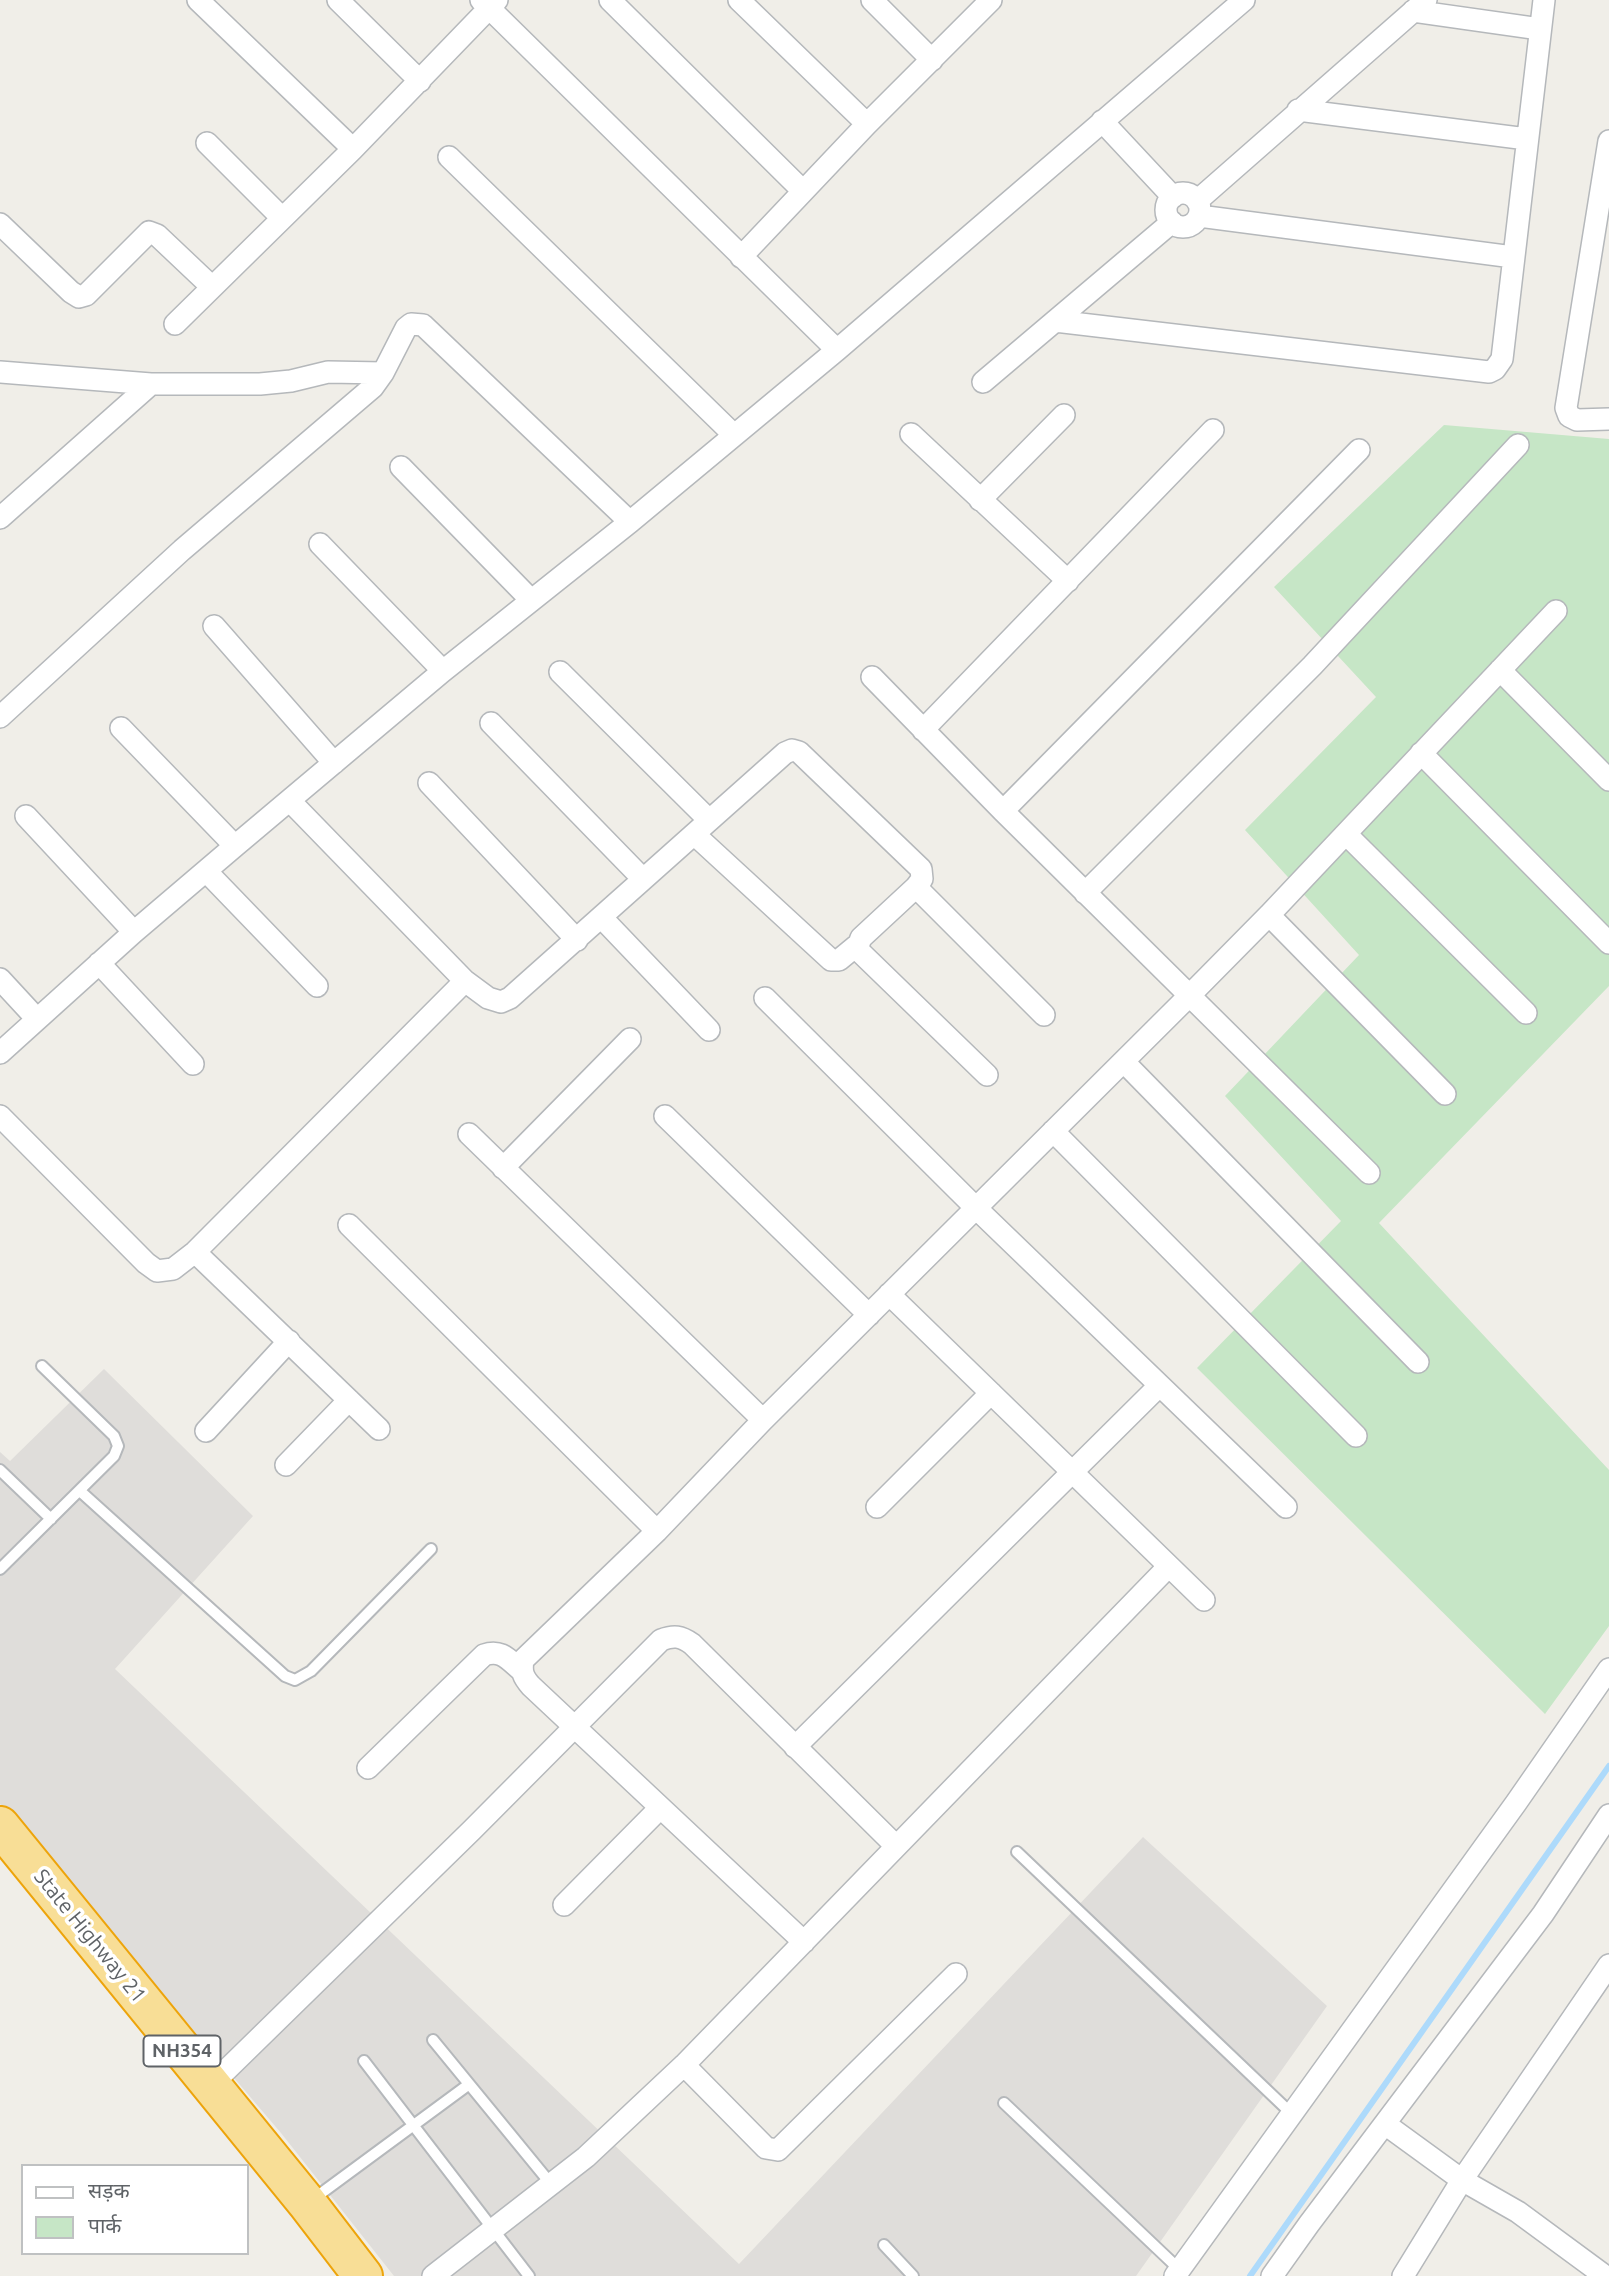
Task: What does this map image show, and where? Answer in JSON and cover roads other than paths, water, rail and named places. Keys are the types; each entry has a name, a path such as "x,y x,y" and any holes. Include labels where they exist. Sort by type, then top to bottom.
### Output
{"highway":[{"name":"State Highway 21","path":"4,1839 307,2203 363,2276"}],"street":[{"path":"198,0 353,149"},
{"path":"338,0 420,81"},
{"path":"610,0 803,191"},
{"path":"739,0 867,124"},
{"path":"872,0 932,60"},
{"path":"741,257 867,124 991,0"},
{"path":"1055,321 1489,372 1495,369 1502,359 1544,0"},
{"path":"0,1053 36,1018 235,846 443,671 630,522 837,350 1239,2"},
{"path":"175,324 420,81 489,3 837,350"},
{"path":"1513,257 1198,208 1189,194 1183,193 1172,197 1167,206 1167,212 1176,225 1187,226 1196,221 1198,208 1298,110 1419,6 1540,29"},
{"path":"1298,110 1527,139"},
{"path":"1101,121 1172,197"},
{"path":"1609,141 1566,408 1569,416 1577,420 1609,419"},
{"path":"207,143 282,218"},
{"path":"449,157 734,435"},
{"path":"983,382 1172,222"},
{"path":"0,225 79,297 86,295 149,232 157,235 212,287"},
{"path":"2,711 183,550 363,396 383,373 406,328 411,324 423,325 630,522"},
{"path":"0,372 151,384 260,384 291,381 328,372 383,373"},
{"path":"0,518 151,384"},
{"path":"980,500 1064,415"},
{"path":"923,730 1213,430"},
{"path":"911,434 1068,581"},
{"path":"1084,893 1312,666 1518,445"},
{"path":"1003,811 1359,450"},
{"path":"401,467 531,600"},
{"path":"320,544 443,671"},
{"path":"804,1942 531,1686 523,1677 523,1660 527,1653 657,1531 763,1420 1269,915 1556,611"},
{"path":"214,626 334,763"},
{"path":"1500,670 1609,780"},
{"path":"290,801 465,981 488,998 500,1002 510,998 578,940 701,827 785,753 792,750 799,752 918,864 923,874 916,887 861,938 856,946 839,960 831,960 701,827 560,672"},
{"path":"872,677 1084,893 1370,1173"},
{"path":"491,723 643,879"},
{"path":"121,728 235,846"},
{"path":"1421,753 1609,943"},
{"path":"429,783 578,940"},
{"path":"26,816 134,932"},
{"path":"1346,834 1526,1013"},
{"path":"206,871 317,986"},
{"path":"916,887 1044,1015"},
{"path":"1269,915 1445,1094"},
{"path":"602,918 709,1030"},
{"path":"856,946 859,953 987,1075"},
{"path":"99,963 193,1064"},
{"path":"0,979 36,1018"},
{"path":"0,1116 146,1263 157,1271 173,1269 195,1252 465,981"},
{"path":"765,998 977,1209 1286,1507"},
{"path":"503,1168 630,1040"},
{"path":"1124,1062 1418,1362"},
{"path":"665,1116 869,1315"},
{"path":"1053,1131 1356,1436"},
{"path":"469,1134 763,1420"},
{"path":"349,1225 657,1531"},
{"path":"195,1252 379,1429"},
{"path":"889,1294 1204,1600"},
{"path":"206,1431 289,1341"},
{"path":"795,1746 1159,1386"},
{"path":"877,1507 991,1393"},
{"path":"286,1465 349,1400"},
{"path":"433,2276 586,2157 684,2065 1168,1567"},
{"path":"210,2086 472,1830 661,1640 677,1636 692,1644 896,1846"},
{"path":"368,1768 484,1655 501,1653 521,1670"},
{"path":"1177,2273 1293,2115 1609,1669"},
{"path":"564,1905 660,1808"},
{"path":"1272,2276 1543,1914 1609,1815"},
{"path":"1402,2276 1462,2180 1609,1965"},
{"path":"684,2065 766,2148 778,2150 956,1974"},
{"path":"1385,2124 1462,2180 1518,2212 1605,2276"}],"lane":[{"path":"0,1569 114,1456 118,1446 117,1440 42,1366"},
{"path":"0,1470 51,1519"},
{"path":"80,1491 285,1676 295,1680 311,1671 431,1549"},
{"path":"1017,1852 1293,2115"},
{"path":"433,2040 551,2184"},
{"path":"364,2061 529,2276"},
{"path":"307,2203 468,2085"},
{"path":"1004,2103 1177,2273"},
{"path":"884,2245 913,2276"}],"waterway":[{"path":"1250,2276 1609,1766"}]}
